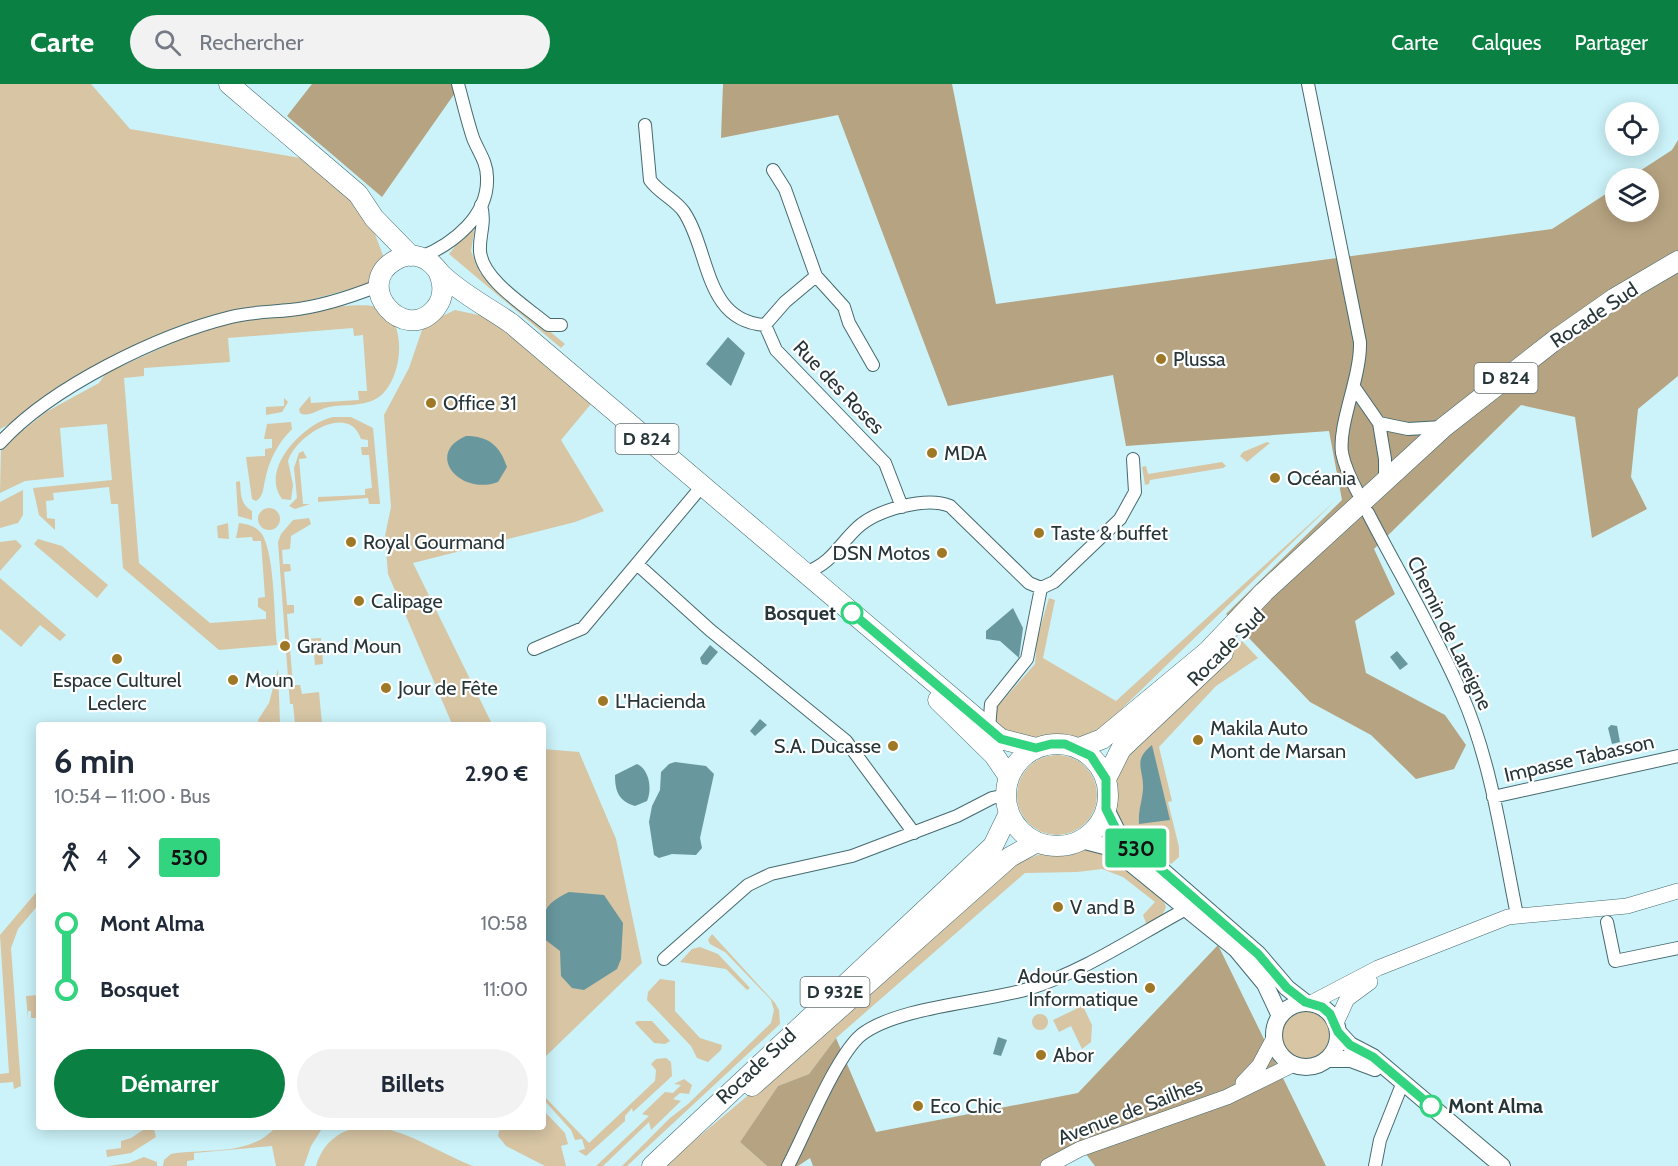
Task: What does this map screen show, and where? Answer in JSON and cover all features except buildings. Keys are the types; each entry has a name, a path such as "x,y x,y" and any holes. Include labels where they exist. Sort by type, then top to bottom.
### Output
{"main road":[{"path":"229,84 358,194 375,218 416,256 438,271 443,291 434,310 418,319 402,319 387,309 382,285 385,250 375,218"},
{"path":"382,285 397,259 416,256"},
{"name":"Rocade Sud","path":"1106,779 1121,749 1217,660 1358,514 1385,481 1444,427 1555,339 1615,298 1678,261"},
{"name":"D 824","path":"438,271 459,290 512,324 1001,739 1036,748"},
{"name":"D 824","path":"434,310 452,306 487,308"},
{"name":"Rocade Sud","path":"1079,748 1102,739 1208,651 1264,592 1358,514"},
{"name":"D 824","path":"868,626 948,712 994,755 1008,795"},
{"path":"1106,809 1096,827 1081,840 1067,845 1052,846 1037,842 1021,830 1008,795 1025,755 1036,748 1051,744 1079,748 1091,756 1106,779 1106,809 1117,831 1256,971 1280,1016"},
{"name":"Rocade Sud","path":"654,1166 993,846 1008,795"},
{"path":"1081,840 1098,842 1112,848 1258,954 1287,988 1308,1003 1330,1014 1350,1045 1373,1057 1502,1166"},
{"name":"Rocade Sud","path":"654,1166 776,1066 1010,856 1037,842"},
{"path":"1308,1003 1287,1009 1280,1016 1274,1038 1280,1054 1294,1064 1311,1066 1327,1059 1351,1059 1403,1082"},
{"path":"1327,1059 1333,1051 1337,1027"}],"street":[{"path":"416,256 445,247 460,235 481,205 487,188 486,165 473,138 458,84"},
{"path":"1308,84 1360,342 1360,361 1342,442 1347,473 1358,493"},
{"path":"645,125 650,180 683,211 713,286 723,303 738,318 752,324 765,325 785,302 816,276"},
{"path":"773,170 785,189 816,276 844,307 849,323 873,365"},
{"path":"481,205 485,218 480,249 487,273 548,325 561,325"},
{"path":"0,443 14,428 76,383 171,337 231,317 292,310 344,299 382,285"},
{"name":"Rue des Roses","path":"765,325 776,350 885,463 902,507"},
{"path":"1354,387 1379,423 1385,459 1385,481"},
{"path":"1379,423 1408,429 1444,427"},
{"path":"0,432 14,428"},
{"path":"805,573 826,564 858,526 902,507 936,501 950,506 1029,583 1041,588 1054,582 1120,519 1135,492 1133,459"},
{"path":"534,650 583,628 702,486"},
{"name":"Chemin de Lareigne","path":"1358,514 1462,694 1476,734 1493,797 1517,915"},
{"path":"637,564 710,630 846,741 914,833"},
{"path":"989,729 991,704 1027,659 1041,588"},
{"name":"Impasse Tabasson","path":"1493,797 1677,760"},
{"path":"664,959 748,885 771,874 852,856 914,833 992,798 1008,795"},
{"path":"1308,1003 1378,968 1517,915 1611,908 1677,893"},
{"path":"788,1166 839,1064 849,1047 863,1034 911,1015 1026,989 1082,968 1190,904"},
{"path":"1608,922 1615,961 1678,948"},
{"path":"1337,1027 1347,999 1405,959"},
{"name":"Avenue de Sailhes","path":"1227,1097 1259,1066 1274,1038"},
{"name":"Avenue de Sailhes","path":"1048,1166 1080,1149 1227,1097 1266,1075 1294,1064"},
{"path":"1375,1166 1380,1140 1403,1082"}],"shaded area":[{"path":"0,84 91,84 130,129 312,160 344,188 372,226 384,258 372,281 365,285 292,305 245,308 221,314 0,429"},
{"path":"312,84 453,84 455,93 382,197 287,116"},
{"path":"723,84 952,84 996,304 1552,229 1605,195 1605,222 1659,222 1659,168 1644,168 1672,150 1678,140 1678,376 1638,409 1631,477 1647,509 1592,538 1575,417 1521,405 1374,549 1395,594 1355,621 1366,673 1445,715 1466,745 1454,769 1416,779 1371,735 1310,702 1226,614 1342,500 1329,431 1126,446 1113,375 948,406 838,115 721,138"},
{"path":"476,220 471,251 480,273 565,344 561,348 449,254"},
{"path":"343,306 375,307 386,313 394,322 398,335 398,363 393,377 387,389 379,397 367,402 329,407 306,414 300,413 299,409 310,396 311,403 359,400 358,391 367,391 363,335 354,336 353,328 228,338 230,362 144,368 144,376 124,378 139,563 210,623 266,619 266,612 258,607 258,598 265,597 261,541 253,541 252,537 236,538 239,523 256,528 263,536 270,559 277,645 219,650 123,568 118,504 111,504 109,487 53,493 54,500 46,501 47,518 55,519 55,530 39,515 33,488 112,480 107,424 60,428 64,477 25,481 0,493 1,448 46,412 99,383 106,373 188,336 233,321 290,316"},
{"path":"455,310 488,317 591,404 561,440 604,511 575,522 413,563 491,722 451,722 388,574 385,536 391,507 384,415 409,368 422,330 432,321"},
{"path":"284,398 288,402 282,412 266,415 266,407 284,406"},
{"path":"333,417 351,417 373,428 380,504 369,504 368,498 318,502 318,497 365,495 365,489 372,488 369,455 362,455 361,447 368,447 368,440 361,439 355,428 346,423 323,426 301,441 288,461 293,485 291,500 282,499 276,487 276,474 280,461 298,438 310,428"},
{"path":"291,422 292,429 275,452 262,494 256,501 252,499 246,457 265,456 265,449 272,448 272,439 264,439 267,424"},
{"path":"1267,442 1270,443 1247,462 1240,456 1243,452"},
{"path":"303,451 307,458 299,459 303,504 310,504 295,509 289,506 297,498 294,468 299,453"},
{"path":"1222,462 1226,466 1223,468 1150,480 1149,484 1145,485 1142,467 1146,466 1148,474"},
{"path":"240,481 242,498 245,505 252,511 252,520 238,516 236,482"},
{"path":"23,490 23,515 18,523 0,528 0,502"},
{"path":"1336,500 1099,731 1086,739 1054,735 1016,741 992,723 995,709 1035,664 1037,639 1049,598 1055,600 1043,658 1116,701"},
{"path":"265,508 273,508 280,515 280,523 273,530 265,530 258,523 258,515"},
{"path":"309,518 311,524 291,536 290,549 282,550 283,564 290,564 291,571 284,572 287,605 294,605 294,613 287,614 293,685 300,685 302,694 319,692 322,722 295,722 293,704 290,704 278,542 281,534 293,520"},
{"path":"228,523 229,539 218,538 217,526"},
{"path":"38,539 62,546 108,585 97,598 34,544"},
{"path":"16,540 22,546 0,571 0,542"},
{"path":"0,578 66,635 60,641 40,625 21,647 0,629"},
{"path":"321,638 323,664 315,665 314,653 307,654 306,639"},
{"path":"1242,641 1258,658 1216,686 1159,747 1172,801 1168,802 1179,847 1179,857 1171,864 1147,849 1124,825 1114,803 1113,779 1131,750 1149,730"},
{"path":"278,669 280,722 258,722 269,703"},
{"path":"546,749 579,752 616,839 642,963 546,1056"},
{"path":"1057,755 1072,758 1085,767 1094,780 1097,795 1094,810 1085,823 1072,832 1057,835 1042,832 1029,823 1020,810 1017,795 1020,780 1029,767 1042,758"},
{"path":"1090,847 1107,852 1163,899 1166,907 1159,919 1146,923 1143,915 1155,902 1123,877 1102,869 1025,873 836,1038 809,1074 778,1086 740,1142 767,1166 664,1166 807,1046 1011,865 1043,853 1068,856"},
{"path":"36,893 36,908 18,929 11,948 21,1086 14,1089 13,1082 0,1083 0,1074 9,1073 0,935"},
{"path":"712,934 775,1003 779,1010 780,1024 627,1166 622,1166 771,1023 774,1010 771,1000 725,952 710,944 708,940"},
{"path":"1218,945 1326,1166 1095,1166 1085,1153 1059,1166 813,1166 810,1158 798,1166 767,1166 740,1142 778,1086 809,1074 836,1038 876,1132 1078,1093"},
{"path":"700,947 718,954 750,988 747,990 726,969 680,962 692,949"},
{"path":"660,979 675,981 675,1011 700,1038 722,1045 721,1050 708,1062 697,1058 691,1046 647,1000 648,992"},
{"path":"36,995 36,1018 31,1018 31,1011 28,1011 28,1018 26,996"},
{"path":"1074,1004 1082,1004 1092,1025 1091,1042 1082,1049 1071,1026 1059,1032 1053,1020 1076,1009"},
{"path":"1301,1011 1311,1011 1326,1021 1330,1035 1326,1049 1320,1055 1311,1059 1301,1059 1286,1049 1282,1040 1282,1030 1292,1015"},
{"path":"1037,1014 1043,1014 1048,1022 1046,1028 1037,1030 1032,1025 1032,1019"},
{"path":"652,1021 670,1041 665,1044 654,1043 635,1023"},
{"path":"666,1058 671,1062 672,1076 633,1112 632,1108 625,1116 625,1121 586,1156 578,1151 585,1149 582,1139 575,1140 571,1130 546,1102 546,1098 589,1143 655,1081 656,1070 651,1064 656,1059"},
{"path":"684,1079 692,1085 689,1094 680,1093 673,1099 681,1101 651,1130 649,1122 603,1166 596,1166 649,1116 642,1114 665,1092 673,1093 681,1085 674,1084"},
{"path":"546,1113 565,1133 568,1144 561,1146 566,1166 545,1166 506,1146 498,1136 499,1130 546,1130"},
{"path":"143,1130 154,1130 156,1137 131,1153 107,1157 106,1150 121,1148 121,1141"},
{"path":"273,1130 321,1130 311,1146 304,1166 276,1166 272,1146 194,1153 194,1160 187,1161 187,1166 163,1166 164,1160 171,1154 227,1150 265,1137"},
{"path":"391,1130 473,1166 316,1166 327,1145 346,1131"},
{"path":"144,1157 157,1162 157,1166 108,1166 129,1163"}],"water":[{"path":"728,337 745,353 731,386 706,364"},
{"path":"466,436 487,440 501,453 507,467 498,482 484,485 471,483 452,471 448,462 448,453 454,444"},
{"path":"1013,608 1023,628 1019,658 1000,641 986,639 986,631"},
{"path":"710,645 718,652 707,665 702,664 700,658"},
{"path":"1397,651 1408,664 1400,670 1390,657"},
{"path":"760,719 767,725 755,736 750,731"},
{"path":"1611,725 1617,726 1620,742 1612,744 1608,728"},
{"path":"1152,745 1170,820 1139,824 1143,789 1140,766 1142,756"},
{"path":"675,762 706,766 714,774 700,838 702,848 696,855 672,854 659,858 654,855 649,822 652,806 660,790 661,772 669,764"},
{"path":"637,764 647,775 649,791 647,801 635,806 619,795 615,775"},
{"path":"569,892 604,895 623,923 621,959 617,969 584,990 572,988 561,976 560,951 546,940 546,909"},
{"path":"998,1037 1007,1040 1001,1056 993,1054"}],"bus line":[{"name":"530","path":"852,613 1001,739 1036,748 1051,744 1065,744 1079,748 1091,756 1106,779 1108,799 1106,809 1117,831 1258,954 1287,988 1305,1002 1322,1007 1330,1014 1342,1038 1373,1057 1431,1106"}],"place":[{"name":"Plussa","path":"1161,359"},
{"name":"Office 31","path":"431,403"},
{"name":"MDA","path":"932,453"},
{"name":"Océania","path":"1275,478"},
{"name":"Taste & buffet","path":"1039,533"},
{"name":"Royal Gourmand","path":"351,542"},
{"name":"DSN Motos","path":"942,553"},
{"name":"Calipage","path":"359,601"},
{"name":"Bosquet","path":"852,613"},
{"name":"Grand Moun","path":"285,646"},
{"name":"Espace Culturel Leclerc","path":"117,659"},
{"name":"Moun","path":"233,680"},
{"name":"Jour de Fête","path":"386,688"},
{"name":"L'Hacienda","path":"603,701"},
{"name":"Makila Auto Mont de Marsan","path":"1198,740"},
{"name":"S.A. Ducasse","path":"893,746"},
{"name":"V and B","path":"1058,907"},
{"name":"Adour Gestion Informatique","path":"1150,988"},
{"name":"Abor","path":"1041,1055"},
{"name":"Eco Chic","path":"918,1106"},
{"name":"Mont Alma","path":"1431,1106"}]}
